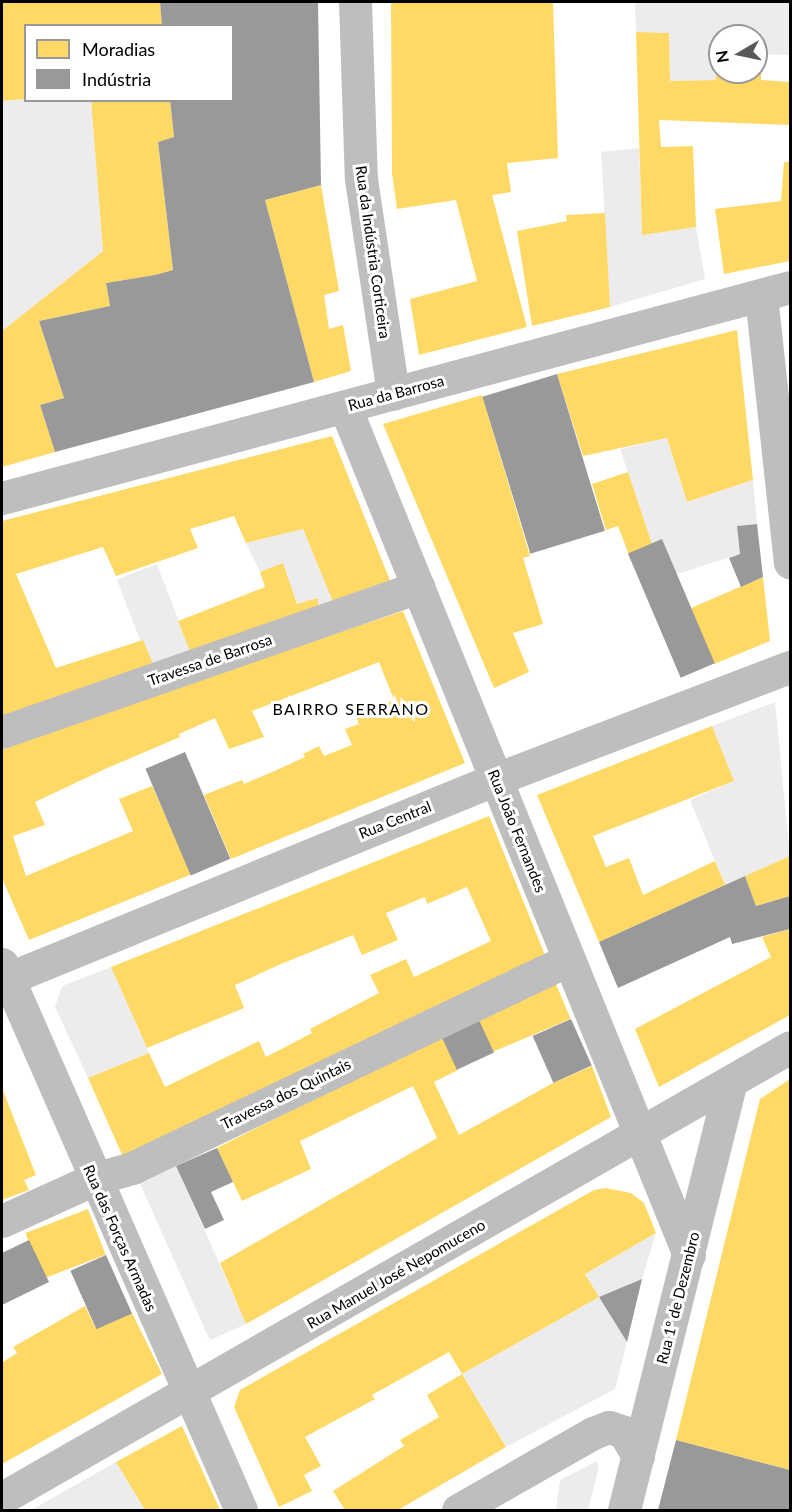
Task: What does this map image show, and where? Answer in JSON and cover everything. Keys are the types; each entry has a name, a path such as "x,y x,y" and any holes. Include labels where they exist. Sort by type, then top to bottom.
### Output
{"street":[{"name":"Rua da Indústria Corticeira","path":"355,2 360,179 393,394"},
{"name":"Rua da Barrosa","path":"2,498 776,292"},
{"path":"776,292 790,562"},
{"name":"Rua João Fernandes","path":"345,407 638,1135 689,1255"},
{"name":"Travessa de Barrosa","path":"2,732 419,587"},
{"name":"Rua Central","path":"4,975 496,779 790,667"},
{"name":"Travessa dos Quintais","path":"2,1221 94,1179 132,1168 568,960"},
{"name":"Rua das Forças Armadas","path":"4,975 187,1393 241,1510"},
{"name":"Rua Manuel José Nepomuceno","path":"2,1498 730,1084 790,1047"},
{"name":"Rua 1º de Dezembro","path":"624,1510 730,1084"},
{"path":"458,1510 593,1433 609,1427 624,1432 638,1456"}],"shaded area":[{"path":"635,2 790,2 790,55 768,54 768,24 708,24 708,80 670,81 669,33 636,32"},
{"path":"24,99 24,102 91,102 103,251 2,331 2,101"},
{"path":"639,148 642,234 696,227 705,279 610,307 601,152"},
{"path":"667,438 687,502 753,480 757,524 737,526 740,554 677,574 662,540 652,544 620,449"},
{"path":"303,529 335,607 321,612 316,598 297,604 283,564 260,572 246,543"},
{"path":"157,564 192,655 152,671 117,579"},
{"path":"775,702 790,856 725,885 690,800 734,781 712,726"},
{"path":"111,967 149,1053 88,1078 55,1007 62,986"},
{"path":"176,1166 246,1324 210,1340 139,1182"},
{"path":"656,1233 642,1279 599,1297 585,1274"},
{"path":"599,1297 627,1342 615,1389 506,1447 462,1374"},
{"path":"597,1461 599,1467 588,1510 556,1510 560,1480"},
{"path":"116,1462 145,1510 31,1510"}],"building: Moradias":[{"path":"2,2 160,2 162,24 24,24 24,99 2,101"},
{"path":"391,2 553,2 558,158 507,163 511,192 492,195 527,327 419,355 410,299 477,281 456,200 397,209 392,173"},
{"path":"636,32 669,33 670,81 708,80 708,84 768,84 768,80 790,82 790,125 659,120 661,147 693,146 696,227 642,235"},
{"path":"91,102 170,102 174,137 158,142 173,270 106,283 110,306 39,321 64,398 40,405 55,452 2,467 2,331 103,251"},
{"path":"784,162 790,162 790,261 724,274 715,209 781,201"},
{"path":"321,185 339,291 324,295 329,329 343,325 351,371 314,382 265,200"},
{"path":"605,213 610,307 532,326 517,231 567,221 566,215"},
{"path":"737,330 753,480 687,502 667,438 583,456 557,374"},
{"path":"482,395 530,556 523,558 543,624 513,633 529,672 494,688 383,424"},
{"path":"332,436 393,588 335,607 303,529 246,543 234,516 190,529 198,548 116,576 103,547 16,574 56,668 143,640 155,669 2,720 2,521"},
{"path":"628,472 652,544 629,555 618,526 606,530 592,484"},
{"path":"283,563 297,604 317,598 321,612 192,656 178,621 265,587 260,572"},
{"path":"763,577 770,641 714,664 691,608"},
{"path":"403,611 465,763 231,859 204,795 242,780 244,784 305,757 303,754 319,746 324,756 352,745 345,729 359,724 356,717 394,700 379,662 252,711 264,737 229,749 215,718 179,734 180,737 35,802 45,825 13,836 26,876 133,831 119,799 152,786 192,874 29,940 2,878 2,750 163,692"},
{"path":"712,726 734,781 593,836 606,867 629,858 643,895 715,861 725,885 599,942 537,795"},
{"path":"489,816 545,955 124,1159 88,1078 149,1053 165,1087 259,1041 266,1057 312,1033 310,1029 379,993 370,975 406,959 414,977 491,941 467,887 427,904 425,897 386,913 398,940 362,955 353,935 281,964 235,985 244,1008 147,1048 111,967"},
{"path":"790,856 790,896 756,906 745,876"},
{"path":"790,929 790,1015 659,1087 635,1029 771,957 762,937"},
{"path":"555,982 571,1019 492,1052 477,1015"},
{"path":"441,1035 458,1070 434,1082 459,1135 553,1083 592,1066 611,1117 246,1324 220,1263 437,1138 413,1086 300,1141 311,1169 242,1201 217,1148"},
{"path":"790,1079 790,1470 676,1440 760,1099"},
{"path":"2,1088 36,1175 24,1180 29,1190 2,1200"},
{"path":"606,1188 631,1193 644,1203 656,1233 585,1274 599,1297 462,1374 449,1352 372,1395 375,1399 305,1437 321,1466 304,1475 312,1491 279,1507 234,1407 240,1390 594,1190"},
{"path":"88,1209 106,1255 43,1279 25,1233"},
{"path":"85,1306 96,1329 132,1313 162,1374 2,1464 2,1359 3,1362 17,1353 13,1347"},
{"path":"462,1374 506,1447 398,1510 345,1510 333,1491 404,1446 400,1440 439,1417 427,1395"},
{"path":"182,1426 220,1510 145,1510 116,1462"}],"building: Indústria":[{"path":"160,2 318,2 321,185 265,200 314,382 55,452 40,405 64,398 39,321 110,306 106,283 173,270 158,142 174,137 170,102 234,102 234,24 162,24"},
{"path":"557,374 605,531 530,554 482,397"},
{"path":"757,524 763,577 741,587 729,558 740,554 737,526"},
{"path":"662,539 715,663 681,678 628,553"},
{"path":"185,752 230,859 191,876 145,769"},
{"path":"745,876 756,906 790,896 790,929 732,944 730,937 618,988 599,942"},
{"path":"478,1018 494,1052 457,1070 441,1035"},
{"path":"571,1019 592,1066 553,1083 533,1036"},
{"path":"217,1148 233,1182 211,1192 224,1220 205,1229 176,1166"},
{"path":"29,1240 49,1282 2,1305 2,1253"},
{"path":"106,1255 132,1313 96,1329 70,1271"},
{"path":"642,1279 627,1342 599,1297"},
{"path":"676,1440 790,1470 790,1510 658,1510"}],"district":[{"name":"BAIRRO SERRANO","path":"351,709"}]}
